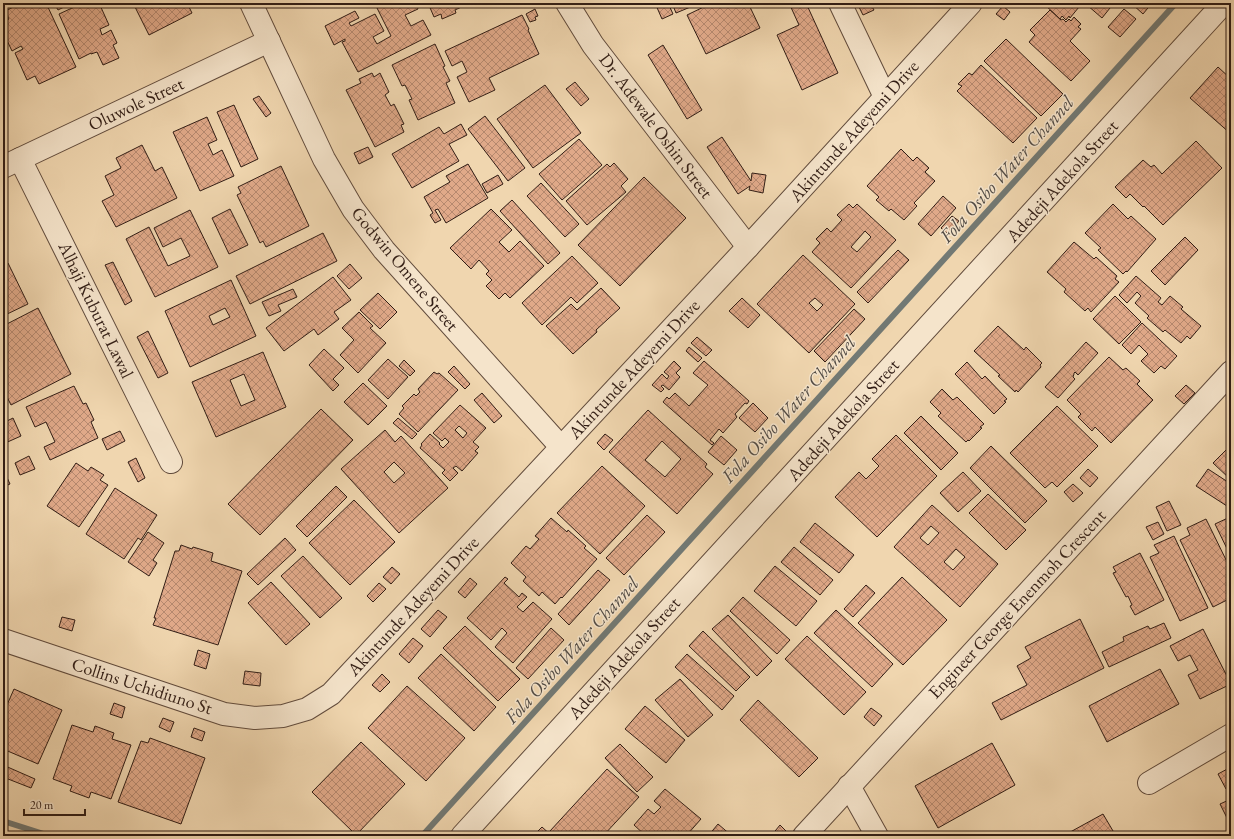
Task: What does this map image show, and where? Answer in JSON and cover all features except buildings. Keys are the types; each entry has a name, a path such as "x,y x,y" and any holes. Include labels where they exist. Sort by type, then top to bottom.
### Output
{"street":[{"name":"Godwin Omene Street","path":"251,3 324,159 353,209 384,250 561,447"},
{"name":"Dr. Adewale Oshin Street","path":"567,3 593,45 748,247"},
{"path":"840,3 885,97"},
{"name":"Akintunde Adeyemi Drive","path":"283,716 307,709 331,694 748,247 971,3"},
{"name":"Adedeji Adekola Street","path":"462,836 1224,3"},
{"name":"Oluwole Street","path":"12,163 268,41"},
{"name":"Alhaji Kuburat Lawal","path":"12,163 171,462"},
{"name":"Engineer George Enenmoh Crescent","path":"804,836 1231,372"},
{"name":"Collins Uchidiuno St","path":"3,640 224,714 255,718 283,716"},
{"path":"1149,783 1231,735"},
{"path":"849,786 877,836"}],"waterway":[{"name":"Fola Osibo Water Channel","path":"422,836 1176,3"},
{"name":"Fola Osibo Water Channel","path":"3,821 50,836"}]}
